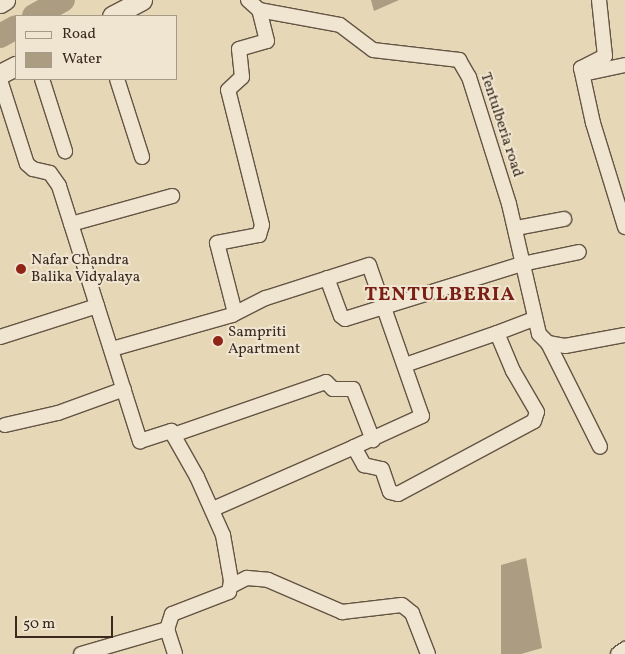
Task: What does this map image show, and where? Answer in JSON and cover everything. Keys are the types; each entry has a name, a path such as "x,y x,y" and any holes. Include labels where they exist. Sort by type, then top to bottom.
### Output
{"main road":[{"path":"0,3 5,0"},
{"path":"114,15 142,0"},
{"path":"0,74 15,66"}],"street":[{"path":"235,313 217,243 259,235 262,225 228,90 242,77 239,49 267,41 259,10 248,0"},
{"path":"599,0 604,56 581,68 593,123 625,227"},
{"name":"Tentulberia road","path":"259,10 340,25 373,50 459,60 468,77 492,145 516,228 522,264 539,334 548,343 600,447"},
{"path":"583,74 625,65"},
{"path":"0,80 27,164 55,177 140,441 171,431 213,509 223,535 230,586"},
{"path":"42,80 65,151"},
{"path":"117,80 142,157"},
{"path":"71,224 172,196"},
{"path":"516,228 564,219"},
{"path":"327,278 343,319 522,264 579,252"},
{"path":"112,350 235,313 266,298 369,266 422,416 373,440 213,509"},
{"path":"0,337 97,306"},
{"path":"405,365 534,319"},
{"path":"354,447 364,465 382,469 390,492 398,494 537,418 538,412 513,371 497,333"},
{"path":"548,343 565,346 625,336"},
{"path":"173,435 326,382 334,389 353,389 373,440"},
{"path":"5,425 58,413 124,389"},
{"path":"175,654 167,629 167,622 179,609 222,597 230,586 247,578 268,580 342,612 402,605 412,613 428,654"},
{"path":"81,654 167,629"},
{"path":"618,654 625,649"}],"water":[{"path":"371,0 399,0 374,11"},
{"path":"526,558 542,648 521,654 501,654 501,565"}],"waterway":[{"path":"36,15 63,0"},
{"path":"0,36 15,28"}],"place":[{"name":"Nafar Chandra Balika Vidyalaya","path":"21,269"},
{"name":"Sampriti Apartment","path":"218,341"}],"district":[{"name":"TENTULBERIA","path":"440,295"}]}
